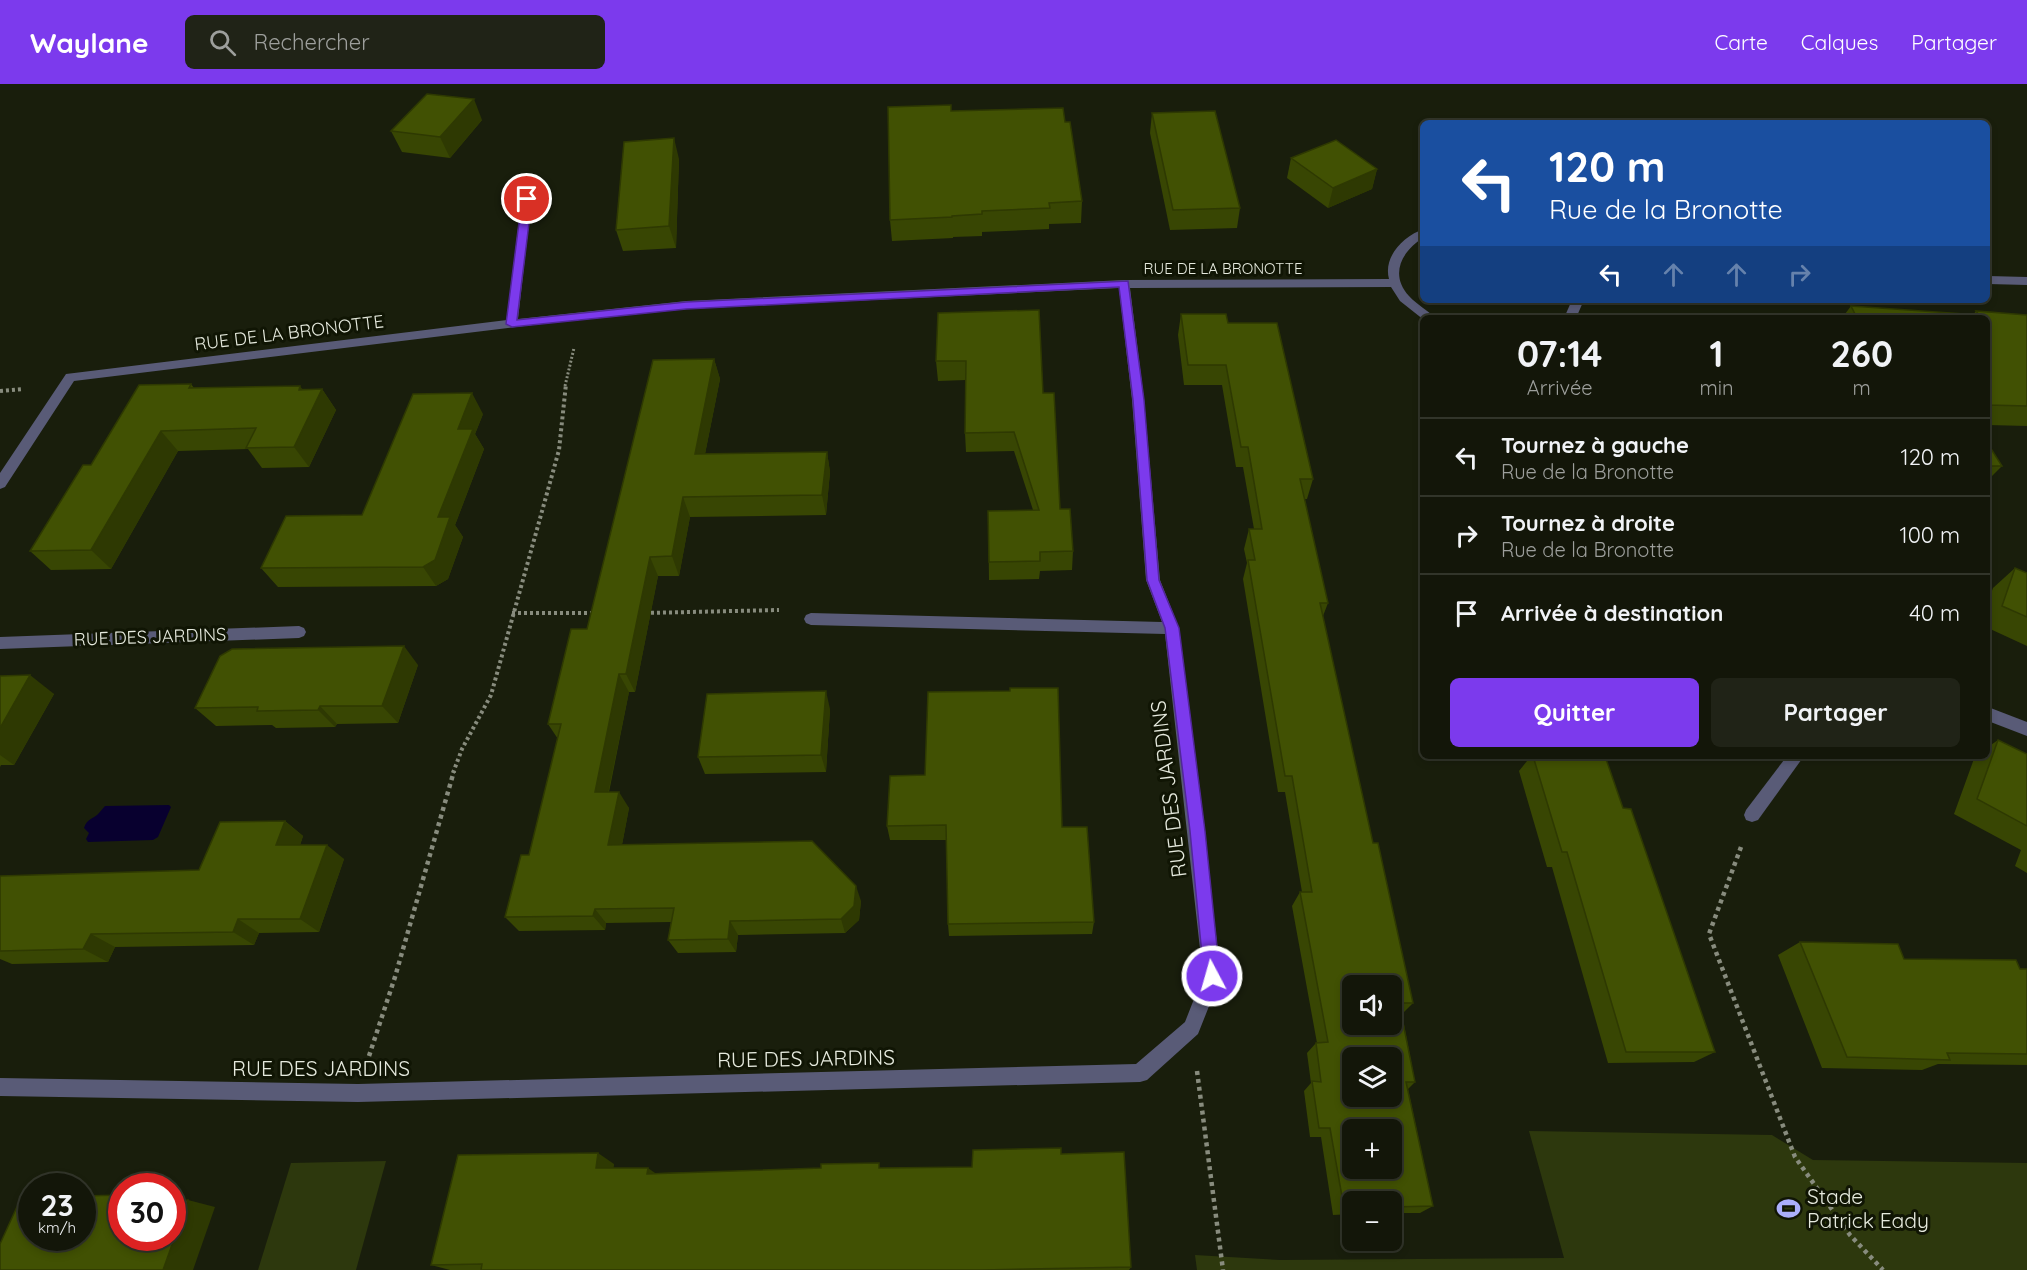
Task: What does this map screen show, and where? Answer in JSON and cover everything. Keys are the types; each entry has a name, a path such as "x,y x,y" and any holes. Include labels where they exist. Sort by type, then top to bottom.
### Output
{"street":[{"path":"512,324 530,178"},
{"path":"1420,234 1404,243 1394,258 1393,276 1400,294 1424,315"},
{"path":"1990,280 2027,281"},
{"name":"RUE DE LA BRONOTTE","path":"0,484 70,377 582,315 686,305 1124,284 1395,283"},
{"name":"RUE DES JARDINS","path":"0,1087 358,1093 1140,1073 1191,1028 1212,976 1172,628 1153,580 1138,400 1124,284"},
{"path":"811,620 1172,628"},
{"name":"RUE DES JARDINS","path":"0,643 299,632"},
{"path":"1990,715 2027,729"},
{"path":"1752,815 1794,759"}],"path":[{"path":"358,1093 395,977 446,793 462,749 491,695 559,450 563,395 582,315"},
{"path":"642,613 737,613 778,610 811,620"},
{"path":"513,614 607,613"},
{"path":"1752,815 1709,934 1795,1157 1850,1235 1883,1270"},
{"path":"1191,1028 1223,1270"}],"green space":[{"name":"Stade Patrick Eady","path":"1529,1131 1772,1135 1813,1160 2027,1163 2027,1270 1197,1270 1195,1255 1280,1260 1564,1258"},
{"path":"386,1161 356,1270 258,1270 291,1163"}],"shaded area":[{"path":"169,805 171,807 158,837 153,840 88,842 86,839 89,833 84,828 85,825 105,806"}],"building":[{"path":"427,94 474,99 440,137 391,131"},
{"path":"951,105 951,111 1063,108 1065,122 1070,122 1082,201 1049,203 1050,208 982,211 982,214 952,217 890,220 888,107"},
{"path":"1215,111 1240,208 1173,210 1152,113"},
{"path":"674,138 669,226 616,230 624,142"},
{"path":"1336,140 1377,169 1333,188 1291,158"},
{"path":"1851,306 1979,315 1856,315"},
{"path":"1039,310 1043,393 1054,393 1060,509 1070,509 1073,551 1040,552 1040,561 989,562 988,511 1039,510 1014,432 965,433 966,361 936,361 938,313"},
{"path":"1976,311 2027,315 2027,406 1990,405 1990,315 1979,315"},
{"path":"1181,314 1226,314 1228,323 1277,323 1313,479 1300,479 1328,603 1320,603 1373,843 1378,843 1413,1003 1402,1003 1402,975 1342,975 1342,1035 1402,1035 1402,1018 1415,1082 1406,1082 1433,1206 1402,1207 1402,1191 1342,1191 1342,1197 1330,1128 1319,1128 1312,1081 1321,1082 1316,1043 1328,1042 1300,892 1312,892 1292,776 1285,776 1248,560 1255,560 1249,529 1262,529 1248,447 1241,447 1226,365 1188,365"},
{"path":"714,359 695,454 827,452 822,495 683,497 672,556 650,557 626,674 619,674 595,792 619,792 608,845 812,841 856,886 854,906 841,919 730,921 728,939 668,940 674,908 595,909 593,916 505,917 521,855 529,855 561,724 548,724 571,629 587,629 653,360"},
{"path":"191,384 189,388 300,386 299,390 322,389 294,447 246,448 256,428 161,431 91,550 30,551 83,465 91,465 139,385"},
{"path":"472,393 458,429 473,429 438,517 450,517 435,560 423,567 261,568 286,516 362,515 413,394"},
{"path":"1990,447 2002,466 1990,466"},
{"path":"2015,568 2027,573 2027,617 2002,606"},
{"path":"404,646 382,706 320,706 318,710 257,711 258,707 195,708 220,656 232,649"},
{"path":"30,675 0,728 0,676"},
{"path":"1010,688 1058,688 1062,827 1087,827 1094,922 948,924 946,825 887,826 890,776 925,775 928,692 1010,691"},
{"path":"826,691 821,755 698,757 707,694"},
{"path":"1998,740 2027,754 2027,826 1977,799"},
{"path":"1534,759 1606,759 1623,808 1631,809 1715,1052 1626,1052 1567,852 1562,852"},
{"path":"285,821 276,845 327,845 300,919 238,919 233,932 91,934 83,949 0,951 0,876 199,870 220,822"},
{"path":"1800,942 1898,944 1904,959 2016,960 2020,969 2027,969 2027,1054 1947,1053 1950,1060 1847,1057"},
{"path":"1061,1148 1061,1154 1124,1152 1131,1267 982,1270 481,1270 482,1264 431,1265 458,1155 598,1153 596,1168 648,1168 647,1174 821,1168 821,1164 879,1163 879,1168 972,1167 973,1150"},
{"path":"108,1195 108,1251 170,1251 163,1270 0,1270 0,1244 18,1205 18,1251 96,1251 96,1196"}],"place":[{"name":"Stade Patrick Eady","path":"1789,1209"}],"route":[{"path":"527,199 512,324 686,305 1124,284 1138,400 1153,580 1172,628 1212,976"}]}
